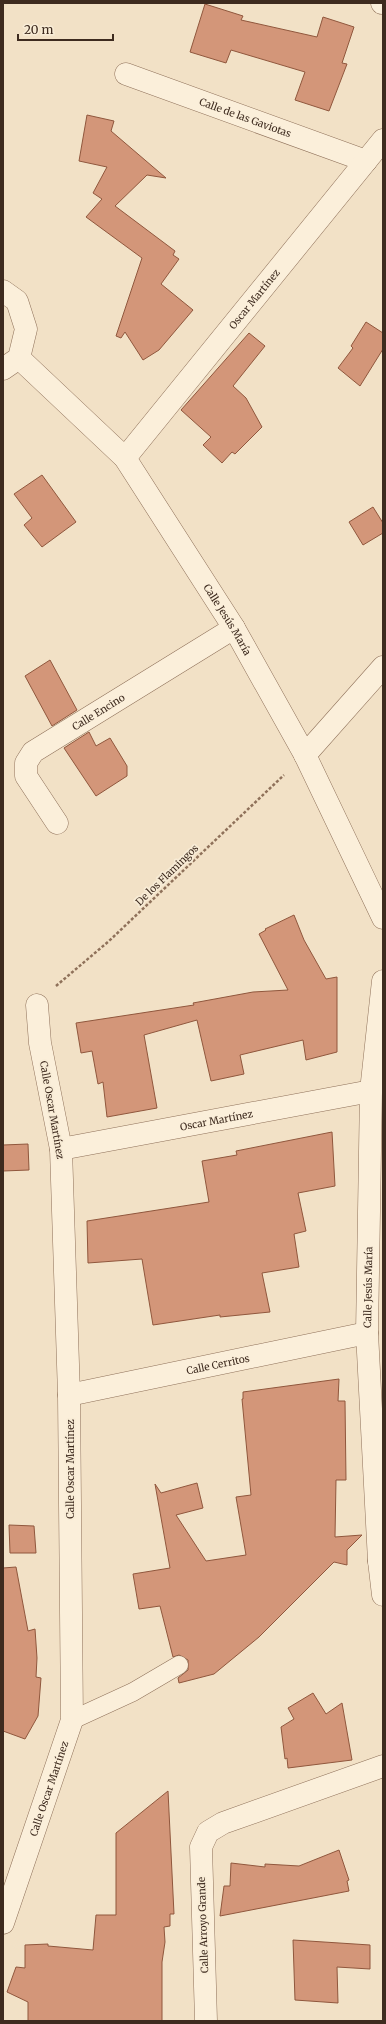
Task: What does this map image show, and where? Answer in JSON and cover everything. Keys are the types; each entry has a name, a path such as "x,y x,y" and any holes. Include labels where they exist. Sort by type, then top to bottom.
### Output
{"street":[{"name":"Calle de las Gaviotas","path":"126,74 366,161"},
{"name":"Oscar Martínez","path":"125,458 383,140"},
{"path":"3,291 17,301 26,329 11,364"},
{"name":"Calle Jesús María","path":"11,364 125,458 234,628 305,755 383,918"},
{"name":"Calle Encino","path":"57,823 26,776 26,763 33,752 234,628"},
{"path":"305,755 383,667"},
{"name":"Calle Jesús María","path":"383,981 371,1091 367,1333 383,1595"},
{"name":"Calle Oscar Martínez","path":"3,1923 72,1720 69,1396 61,1149 40,1043 37,1005"},
{"name":"Oscar Martínez","path":"61,1149 371,1091"},
{"name":"Calle Cerritos","path":"69,1396 367,1333"},
{"name":"Calle Arroyo Grande","path":"206,2021 201,1847 208,1832 223,1823 383,1766"}],"lane":[{"path":"72,1720 132,1692 179,1665"}],"path":[{"name":"De los Flamingos","path":"37,1005 51,990 109,941 305,755"}],"building":[{"path":"205,4 243,16 241,20 317,37 323,17 354,27 342,63 347,64 329,111 295,100 305,72 231,50 226,63 190,52"},
{"path":"87,115 114,121 111,131 166,178 147,175 115,206 175,251 173,255 179,259 161,284 193,310 159,350 143,360 125,332 121,338 116,336 142,258 86,217 102,199 93,193 107,167 79,161"},
{"path":"366,322 383,333 383,349 360,386 338,368 353,348 351,346"},
{"path":"249,333 265,346 233,386 246,398 262,427 235,454 232,452 222,463 203,445 211,437 181,410"},
{"path":"42,475 76,522 42,547 24,525 32,518 14,494"},
{"path":"373,507 383,523 383,533 363,545 349,522"},
{"path":"50,660 77,710 52,726 25,676"},
{"path":"89,732 96,746 110,738 127,766 127,776 96,796 64,748"},
{"path":"294,915 304,940 326,979 337,977 337,1052 306,1060 303,1040 240,1055 244,1074 211,1081 197,1020 144,1035 157,1108 107,1117 103,1082 98,1084 92,1051 81,1053 76,1023 194,1005 193,1003 253,992 288,990 259,934 266,930 265,929"},
{"path":"332,1132 335,1186 298,1193 306,1231 294,1234 299,1267 262,1273 270,1312 220,1317 220,1315 153,1325 142,1259 88,1263 87,1221 209,1202 202,1161 237,1155 236,1151"},
{"path":"28,1144 29,1170 3,1171 3,1145"},
{"path":"339,1379 338,1401 345,1401 346,1480 336,1480 335,1537 362,1535 347,1550 347,1565 334,1562 259,1637 214,1674 179,1683 178,1678 188,1670 188,1660 179,1655 173,1657 160,1606 139,1609 133,1574 170,1568 155,1484 161,1493 197,1483 203,1508 176,1515 206,1561 246,1555 236,1497 251,1495 242,1399 243,1392"},
{"path":"9,1525 34,1526 36,1553 10,1553"},
{"path":"16,1567 28,1631 35,1629 37,1658 36,1677 41,1678 38,1716 25,1739 3,1731 3,1568"},
{"path":"313,1693 326,1714 342,1703 352,1760 288,1768 287,1758 285,1759 281,1727 294,1719 288,1708"},
{"path":"168,1791 174,1914 170,1914 170,1926 164,1927 165,1942 162,1962 162,2021 28,2021 28,2002 7,1992 16,1967 25,1968 25,1945 48,1944 48,1946 93,1950 96,1915 116,1915 116,1833"},
{"path":"339,1850 349,1880 347,1881 349,1891 220,1916 224,1886 230,1886 231,1863 265,1867 265,1864 299,1866"},
{"path":"293,1940 370,1945 370,1969 337,1967 338,2003 295,2000"}]}
